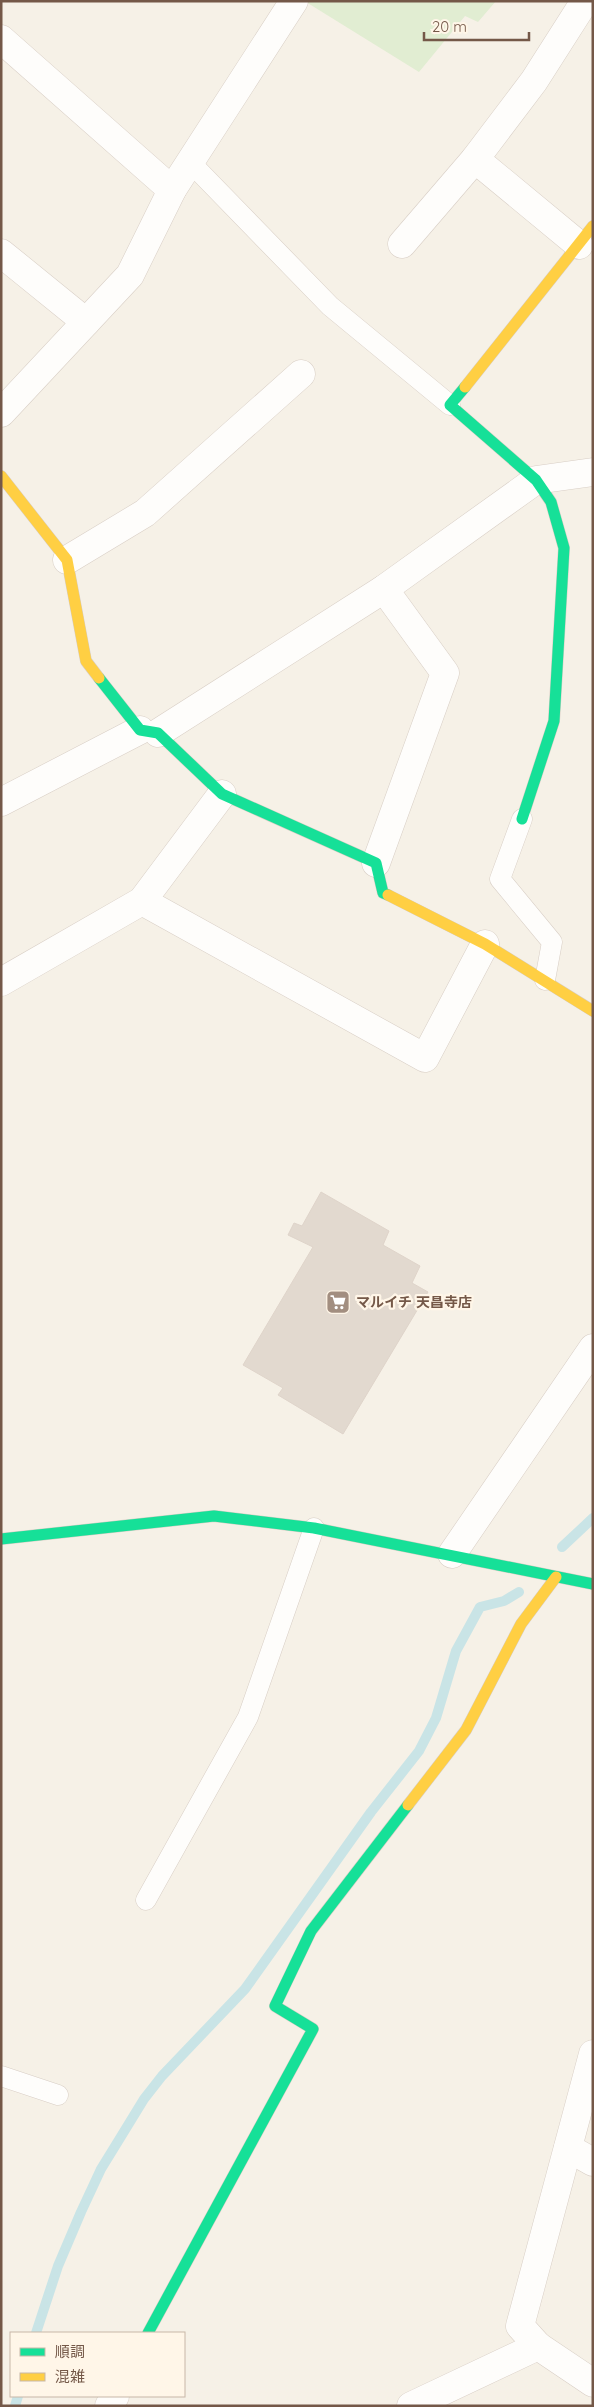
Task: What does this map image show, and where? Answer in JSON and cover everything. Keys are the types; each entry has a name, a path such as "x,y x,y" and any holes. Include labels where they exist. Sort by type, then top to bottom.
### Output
{"street":[{"path":"1,413 130,275 172,190 294,1"},
{"path":"402,244 475,159 534,80 585,1"},
{"path":"1,39 172,190"},
{"path":"475,159 586,236 450,405 536,480 551,502 564,548 554,721 522,819"},
{"path":"1,253 86,322"},
{"path":"67,560 144,513 301,374"},
{"path":"1,802 149,731 384,589 536,480 593,472"},
{"path":"1,476 67,560 86,661 149,731 222,794 376,863"},
{"path":"384,589 445,674 376,863 384,893 485,944 593,1010"},
{"path":"1,982 142,901 222,794"},
{"path":"142,901 425,1058 485,944"},
{"path":"452,1554 593,1348"},
{"path":"1,1539 214,1516 314,1528 452,1554 593,1584"},
{"path":"149,2332 313,2029 275,2006 311,1931 466,1730 521,1624 556,1577"},
{"path":"593,2054 520,2326 538,2346 593,2382"},
{"path":"568,2148 593,2162"},
{"path":"411,2406 538,2346"}],"lane":[{"path":"190,162 330,306 450,405"},
{"path":"522,819 500,878 552,942 545,980"},
{"path":"146,1900 248,1717 314,1528"},
{"path":"1,2076 58,2095"}],"green space":[{"path":"496,1 478,22 465,16 419,72 306,2"}],"building":[{"path":"321,1192 389,1231 383,1245 420,1266 412,1283 428,1292 343,1434 278,1395 283,1388 243,1365 313,1247 288,1235 294,1223 302,1226"}],"waterway":[{"path":"562,1547 593,1518"},
{"path":"36,2332 58,2266 81,2212 101,2169 144,2099 162,2076 245,1989 371,1812 419,1751 436,1718 456,1651 480,1607 504,1601 519,1592"},
{"path":"15,2406 18,2397"}],"traffic: fast":[{"path":"465,387 450,405 536,480 551,502 564,548 554,721 522,819"},
{"path":"99,678 140,730 158,733 222,794 376,863 383,893 388,895"},
{"path":"1,1539 214,1516 314,1528 593,1584"},
{"path":"149,2332 313,2029 275,2006 311,1931 408,1805"}],"traffic: slow":[{"path":"465,387 593,226"},
{"path":"1,476 67,560 86,661 99,678"},
{"path":"388,895 485,944 593,1011"},
{"path":"408,1805 466,1730 521,1624 556,1577"}],"place":[{"name":"マルイチ 天昌寺店","path":"338,1302"}]}
